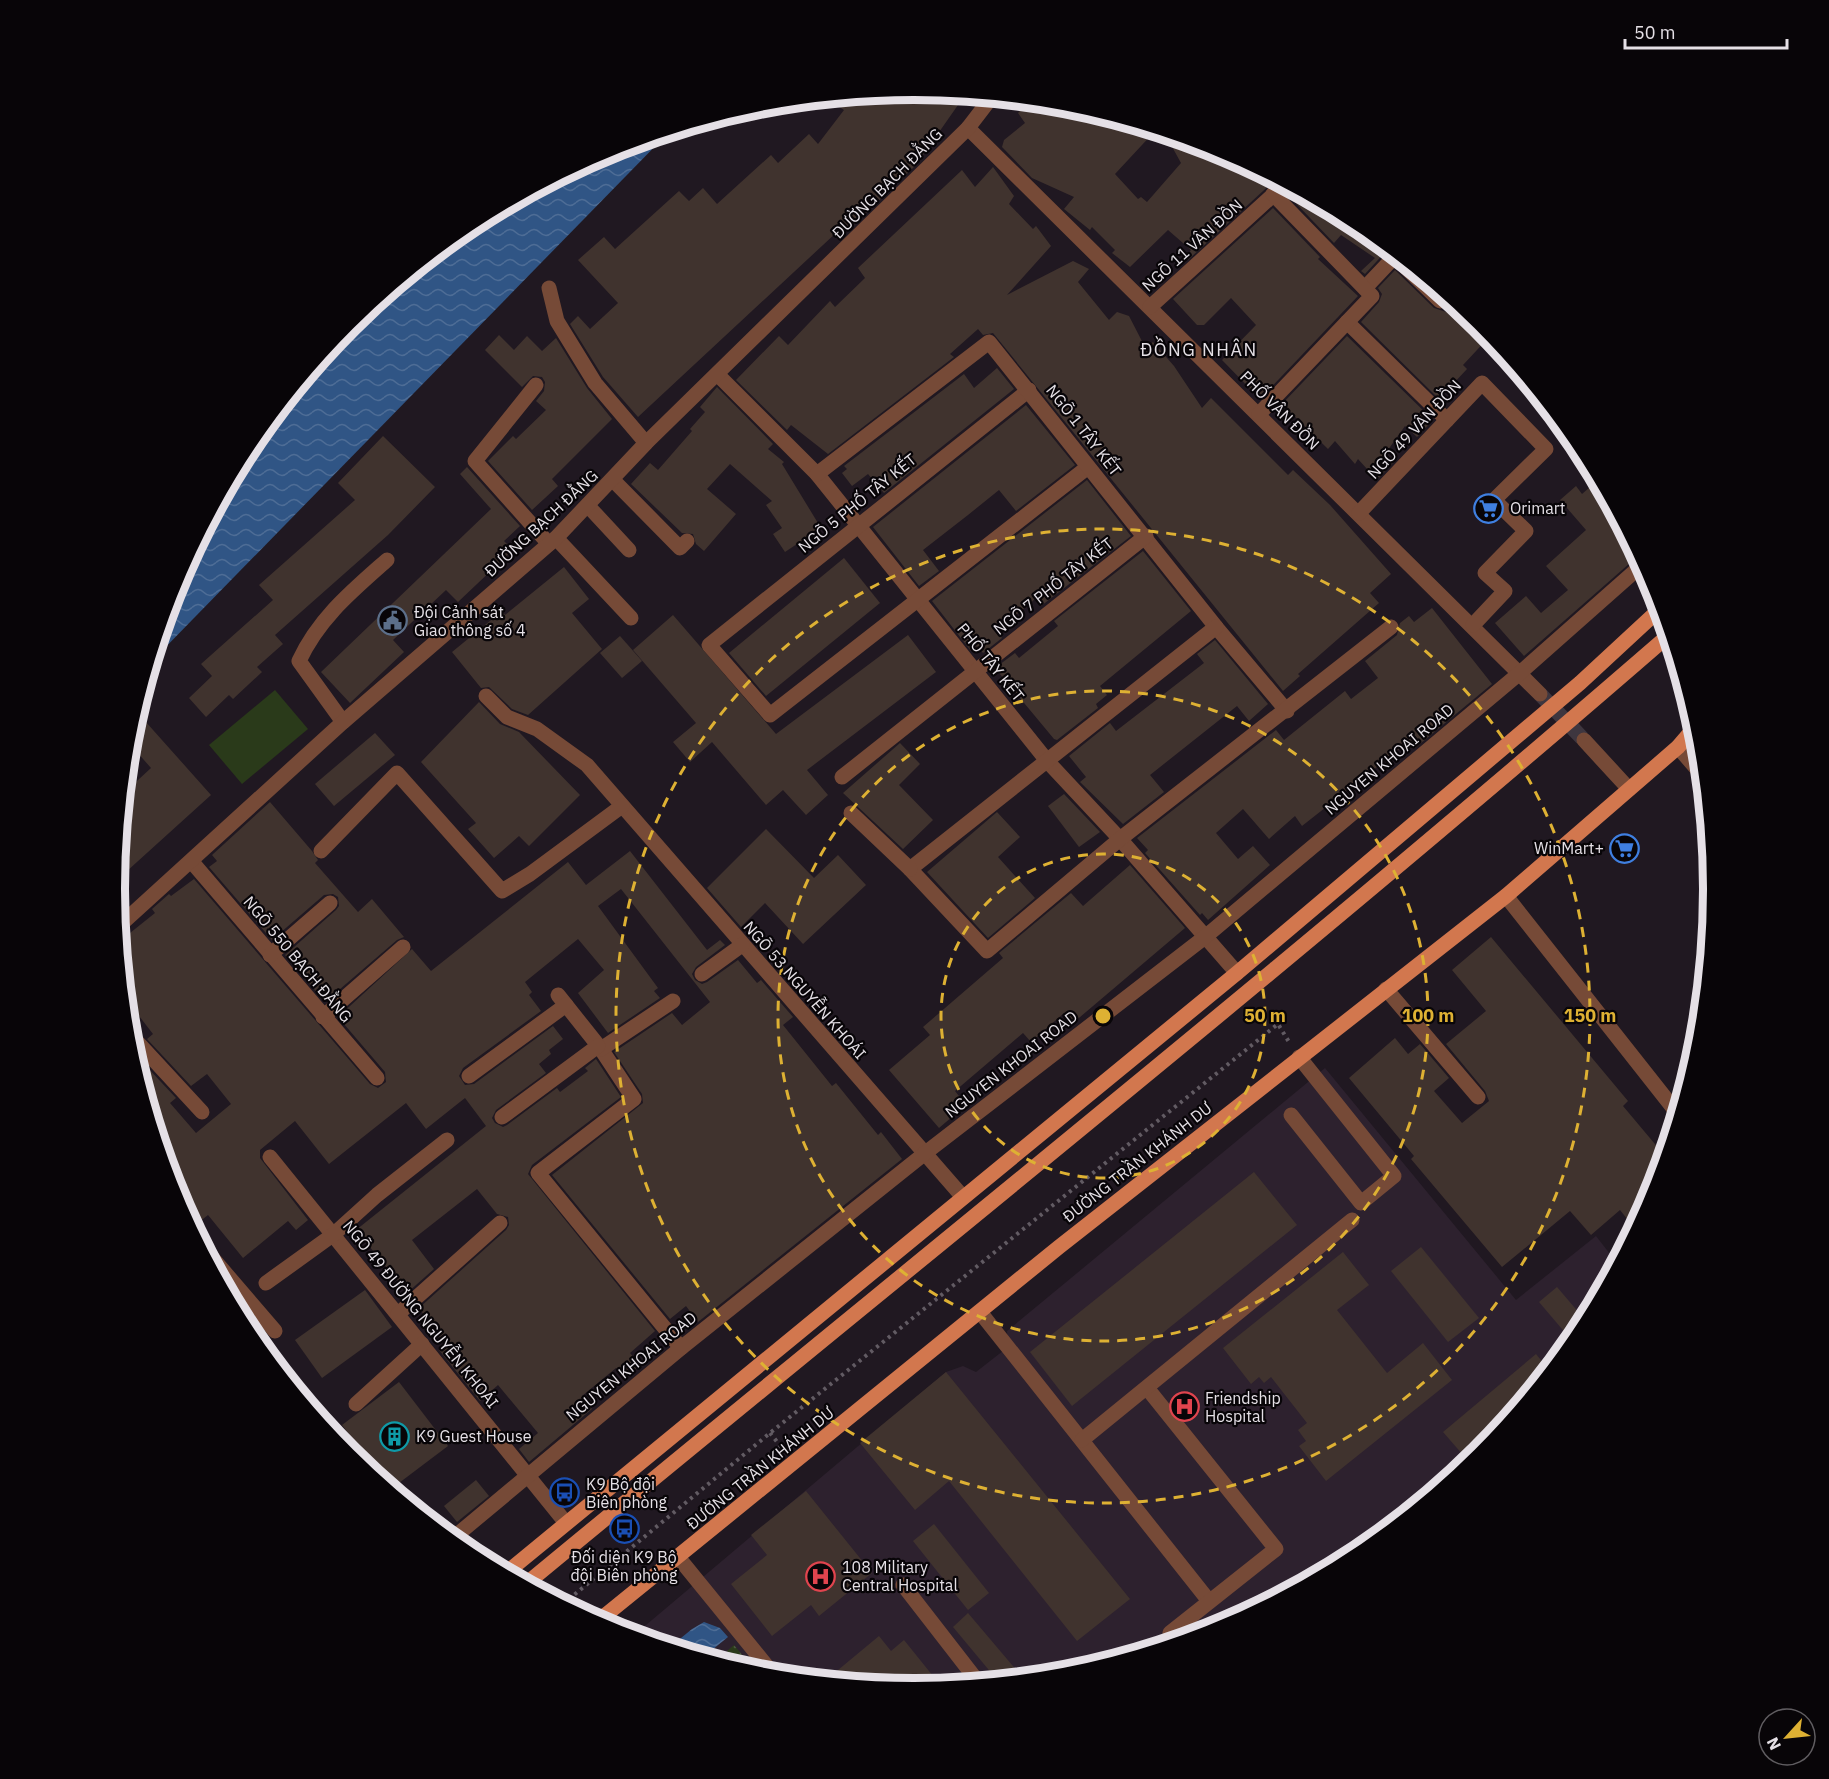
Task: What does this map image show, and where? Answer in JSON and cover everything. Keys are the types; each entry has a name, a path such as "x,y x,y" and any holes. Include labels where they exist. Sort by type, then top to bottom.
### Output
{"main road":[{"path":"512,1568 962,1196 1237,973 1562,698 1653,614"},
{"path":"532,1579 1331,923 1510,773 1663,639"},
{"name":"ĐƯỜNG TRẦN KHÁNH DƯ","path":"606,1615 1299,1057 1506,896 1678,747 1688,735"}],"street":[{"name":"ĐƯỜNG BẠCH ĐẰNG","path":"126,920 343,722 589,507 646,443 968,128 986,104"},
{"name":"PHỐ VÂN ĐỒN","path":"968,128 1521,672 1540,694"},
{"name":"NGÕ 11 VÂN ĐỒN","path":"1150,307 1279,190"},
{"path":"1259,414 1372,296 1280,191"},
{"path":"1365,288 1391,261"},
{"path":"549,288 557,321 595,383 646,443"},
{"path":"1435,296 1440,301"},
{"path":"1347,322 1447,420"},
{"name":"NGÕ 1 TÂY KẾT","path":"817,474 989,342 1146,536 1216,627 1287,711"},
{"name":"PHỐ TÂY KẾT","path":"718,375 817,474 1048,762 1120,839 1237,973"},
{"name":"NGÕ 49 VÂN ĐỒN","path":"1359,513 1482,383 1545,449 1494,500 1526,531 1485,573 1505,591 1473,625"},
{"path":"536,385 476,461 552,541 631,618"},
{"name":"NGÕ 5 PHỐ TÂY KẾT","path":"916,600 770,715 709,645 1029,390"},
{"path":"916,600 1088,467"},
{"path":"613,480 680,548 687,541"},
{"path":"589,507 629,550"},
{"name":"NGÕ 7 PHỐ TÂY KẾT","path":"842,777 1146,536"},
{"path":"343,722 299,662 310,638 330,611 387,560"},
{"name":"NGUYEN KHOAI ROAD","path":"459,1533 681,1347 924,1154 1205,937 1521,672 1635,571"},
{"path":"910,869 1216,627"},
{"path":"851,813 910,869 987,951 1120,839 1287,711 1391,627"},
{"name":"NGÕ 53 NGUYỄN KHOÁI","path":"486,696 507,717 537,729 587,765 962,1196"},
{"path":"1584,740 1629,789"},
{"path":"1678,747 1693,764"},
{"path":"321,851 397,772 502,891 530,874 622,806"},
{"name":"NGÕ 550 BẠCH ĐẰNG","path":"192,862 376,1078"},
{"path":"1506,896 1673,1107"},
{"path":"270,955 330,903"},
{"path":"702,974 742,945"},
{"path":"323,1017 403,947"},
{"path":"1386,989 1478,1097"},
{"path":"469,1076 562,1000 599,1047 634,1099 538,1173 681,1347"},
{"path":"502,1117 599,1047 673,1001"},
{"path":"142,1047 202,1112"},
{"path":"1291,1115 1361,1203 1394,1176 1299,1057"},
{"path":"266,1283 334,1234 377,1195 447,1140"},
{"name":"NGÕ 49 ĐƯỜNG NGUYỄN KHOÁI","path":"270,1157 566,1523"},
{"path":"1082,1440 1352,1220"},
{"path":"398,1314 500,1223"},
{"path":"225,1273 275,1331"},
{"path":"980,1312 1209,1601"},
{"path":"356,1404 422,1344"},
{"path":"1147,1388 1275,1549 1170,1633 1172,1635"},
{"path":"678,1557 765,1664"},
{"path":"903,1585 974,1676"}],"path":[{"path":"570,1599 770,1433 1278,1024 1299,1057"}],"shaded area":[{"name":"Friendship Hospital","path":"1325,1068 1516,1300 1596,1236 1612,1257 1571,1328 1540,1370 1508,1410 1435,1483 1353,1546 1309,1573 1263,1597 1168,1637 1119,1652 1017,1672 966,1677 914,1678 863,1677 812,1672 761,1663 710,1652 641,1629 946,1372 963,1366 976,1372 1008,1347 1007,1331"}],"green space":[{"path":"275,690 308,729 242,784 209,745"},
{"path":"734,1645 746,1660 731,1656 727,1651"}],"water":[{"path":"658,143 163,650 186,588 231,495 258,451 289,409 321,369 357,332 394,296 476,233 566,182"},
{"path":"704,1622 720,1628 728,1637 712,1650 714,1653 676,1642"}],"building":[{"path":"914,100 960,102 916,165 841,237 837,232 638,417 603,377 570,324 578,316 590,329 618,303 578,260 604,237 615,249 679,191 689,201 703,188 717,204 771,155 778,163 809,134 818,144 844,110 836,105"},
{"path":"1023,108 1068,116 1150,136 1115,174 1138,199 1141,197 1147,202 1181,163 1170,143 1269,185 1188,260 1185,258 1191,250 1168,230 1130,267 1112,253 1115,250 1092,227 1090,230 1064,209 1074,197 1032,178 1002,147 1004,140 1025,123 1018,113"},
{"path":"993,167 1014,196 1009,204 1033,229 1036,226 1051,246 1007,295 1073,261 1089,269 1078,282 1109,320 1117,312 1129,316 1145,347 1153,342 1174,366 1202,408 1211,398 1288,475 1293,470 1330,505 1391,574 1370,593 1379,603 1298,674 1300,676 1283,691 993,333 983,335 978,329 950,354 954,357 828,454 791,425 787,430 736,380 779,336 788,345 830,301 835,307 865,278 858,268 962,170 975,187"},
{"path":"1288,195 1353,233 1383,255 1365,274 1361,271 1375,258 1341,235 1334,243"},
{"path":"1273,208 1320,257 1318,259 1358,296 1260,399 1222,360 1256,325 1231,298 1204,325 1197,325 1173,299"},
{"path":"1395,270 1434,308 1446,312 1449,309 1483,343 1463,365 1467,369 1439,399 1361,322 1379,302 1382,294 1378,288"},
{"path":"499,335 514,350 527,336 542,351 556,338 587,388 612,419 552,479 558,486 532,510 488,461 513,436 516,439 546,410 536,401 544,391 545,382 542,377 533,376 522,387 485,350"},
{"path":"1347,336 1433,420 1417,437 1405,426 1385,454 1393,463 1377,480 1358,459 1355,464 1335,441 1328,449 1282,404"},
{"path":"997,368 1014,389 884,493 868,474 852,486 842,473 847,469 844,466 964,374 974,388"},
{"path":"717,387 773,444 768,449 784,462 782,464 821,528 785,552 773,534 782,528 766,505 772,501 730,464 707,489 736,514 704,551 696,544 693,534 682,533 631,484 650,463 658,470 692,431 690,429 705,412 700,407"},
{"path":"1026,405 1075,465 1016,511 999,490 923,550 939,571 919,586 873,527"},
{"path":"383,436 435,487 388,535 275,635 283,644 257,667 262,672 233,699 229,695 206,717 189,698 212,676 201,664 273,600 259,585 355,500 338,483"},
{"name":"Đội Cảnh sát Giao thông số 4","path":"467,467 520,526 504,541 513,550 458,602 446,590 393,640 404,652 350,703 321,672 491,509 460,474"},
{"path":"1087,480 1131,536 1041,606 1035,599 997,631 1002,638 983,653 977,646 971,651 932,601"},
{"path":"1592,485 1631,562 1524,656 1495,623 1526,596 1541,613 1568,590 1546,566 1586,530 1560,500 1576,486 1582,494"},
{"path":"1143,551 1191,611 1100,686 1107,695 1096,704 1098,708 1057,740 1054,739 995,668 1015,653 1019,658 1058,626 1054,621"},
{"path":"844,558 880,603 766,696 729,653"},
{"path":"564,567 589,599 572,613 602,649 528,715 512,709 489,687 481,688 452,652 502,611 505,615"},
{"path":"1432,608 1492,684 1415,748 1410,741 1302,826 1295,816 1269,839 1243,809 1216,833 1238,859 1253,846 1270,865 1208,920 1202,913 1200,915 1145,853 1148,850 1137,838 1276,730 1284,740 1345,691 1351,699 1378,678 1365,661 1397,635 1400,623 1409,616 1414,622"},
{"path":"673,615 776,734 908,635 936,672 807,770 828,795 806,815 783,790 766,805 712,742 690,762 673,742 696,723 633,650"},
{"path":"620,636 642,661 622,678 600,653"},
{"path":"1215,640 1268,704 1249,721 1237,706 1150,775 1164,792 1123,824 1080,782 1086,777 1069,756 1110,723 1116,731 1204,663 1197,654"},
{"path":"479,702 500,724 519,732 580,795 529,846 519,836 494,858 468,829 476,823 421,762"},
{"path":"144,720 211,795 126,872 132,785 151,768 138,753"},
{"path":"375,733 395,755 334,806 315,784"},
{"path":"900,743 920,764 899,785 933,820 903,849 843,793"},
{"path":"1064,794 1100,832 1079,847 1048,806"},
{"path":"270,802 312,851 318,860 315,863 358,912 372,899 404,937 397,940 325,1002 285,955 336,910 339,906 338,897 333,894 324,895 272,940 209,867 217,861 212,855"},
{"path":"997,812 1020,837 998,857 1035,898 988,938 927,872"},
{"path":"766,829 814,878 838,855 866,885 803,944 765,903 741,927 707,888"},
{"path":"630,851 707,950 720,940 725,945 696,967 692,974 695,980 702,984 707,982 738,960 757,983 761,980 793,1017 783,1025 832,1086 836,1083 878,1135 881,1132 902,1159 698,1322 686,1306 670,1319 552,1175 643,1103 642,1094 614,1052 672,1013 682,1025 710,1002 621,889 598,906 658,988 654,991 660,998 608,1033 578,993 604,970 578,939 525,982 532,992 529,995 541,1011 463,1068 459,1076 465,1085 474,1084 553,1026 563,1039 549,1050 551,1054 539,1064 546,1073 496,1110 492,1118 495,1123 503,1127 557,1088 560,1092 588,1071 585,1068 596,1059 621,1097 532,1165 528,1174 655,1331 630,1353 640,1365 625,1379 616,1368 582,1396 592,1409 529,1462 519,1449 538,1433 498,1385 480,1401 439,1350 445,1345 419,1308 506,1230 509,1225 508,1217 497,1214 477,1189 412,1240 434,1269 407,1293 356,1230 486,1126 465,1098 426,1129 406,1103 329,1164 295,1121 260,1150 260,1158 308,1220 296,1230 288,1221 243,1258 208,1215 200,1222 167,1143 146,1066 176,1098 170,1103 196,1133 231,1104 207,1074 191,1086 147,1039 153,1034 135,1011 127,936 155,913 152,909 169,894 171,896 194,879 370,1084 378,1088 386,1082 385,1072 338,1017 412,949 431,971 568,862 586,885"},
{"path":"1130,865 1185,928 1073,1023 1064,1013 1031,1042 1023,1033 955,1091 966,1105 939,1128 889,1070 930,1035 923,1027 1003,958 999,953 1071,893 1083,906"},
{"path":"1491,937 1628,1101 1623,1106 1659,1149 1629,1222 1620,1210 1591,1235 1570,1211 1502,1267 1411,1159 1414,1156 1349,1078 1395,1038 1408,1054 1420,1044 1449,1078 1434,1091 1462,1123 1489,1101 1485,1091 1446,1044 1486,1011 1452,970"},
{"path":"1254,1172 1297,1225 1072,1406 1030,1352"},
{"path":"1421,1247 1479,1318 1448,1342 1391,1271"},
{"path":"1343,1252 1369,1285 1337,1310 1387,1373 1423,1343 1452,1380 1326,1481 1299,1446 1306,1441 1298,1430 1307,1423 1271,1377 1264,1383 1259,1377 1251,1384 1223,1348"},
{"path":"1557,1287 1580,1314 1566,1334 1539,1302"},
{"path":"365,1290 392,1327 322,1378 295,1340"},
{"path":"1536,1354 1544,1364 1508,1410 1463,1455 1443,1432"},
{"path":"946,1372 1130,1599 1077,1641 949,1481 915,1510 860,1443"},
{"name":"K9 Guest House","path":"399,1382 448,1446 396,1485 364,1454 342,1425"},
{"path":"476,1480 489,1496 457,1522 444,1506"},
{"path":"806,1491 872,1573 819,1616 811,1605 772,1636 731,1584 767,1555 751,1535"},
{"path":"934,1524 989,1593 968,1610 913,1541"},
{"path":"968,1613 1018,1672 993,1674 953,1627"},
{"path":"879,1636 891,1651 904,1640 934,1678 863,1677 833,1674"}],"tunnel":[{"path":"1540,694 1584,740"}],"place":[{"name":"Orimart","path":"1489,508"},
{"name":"Đội Cảnh sát Giao thông số 4","path":"393,621"},
{"name":"WinMart+","path":"1625,848"},
{"name":"Friendship Hospital","path":"1184,1407"},
{"name":"K9 Guest House","path":"395,1436"},
{"name":"K9 Bộ đội Biên phòng","path":"565,1493"},
{"name":"Đối diện K9 Bộ đội Biên phòng","path":"624,1529"},
{"name":"108 Military Central Hospital","path":"821,1576"}],"district":[{"name":"ĐỒNG NHÂN","path":"1199,349"}]}
